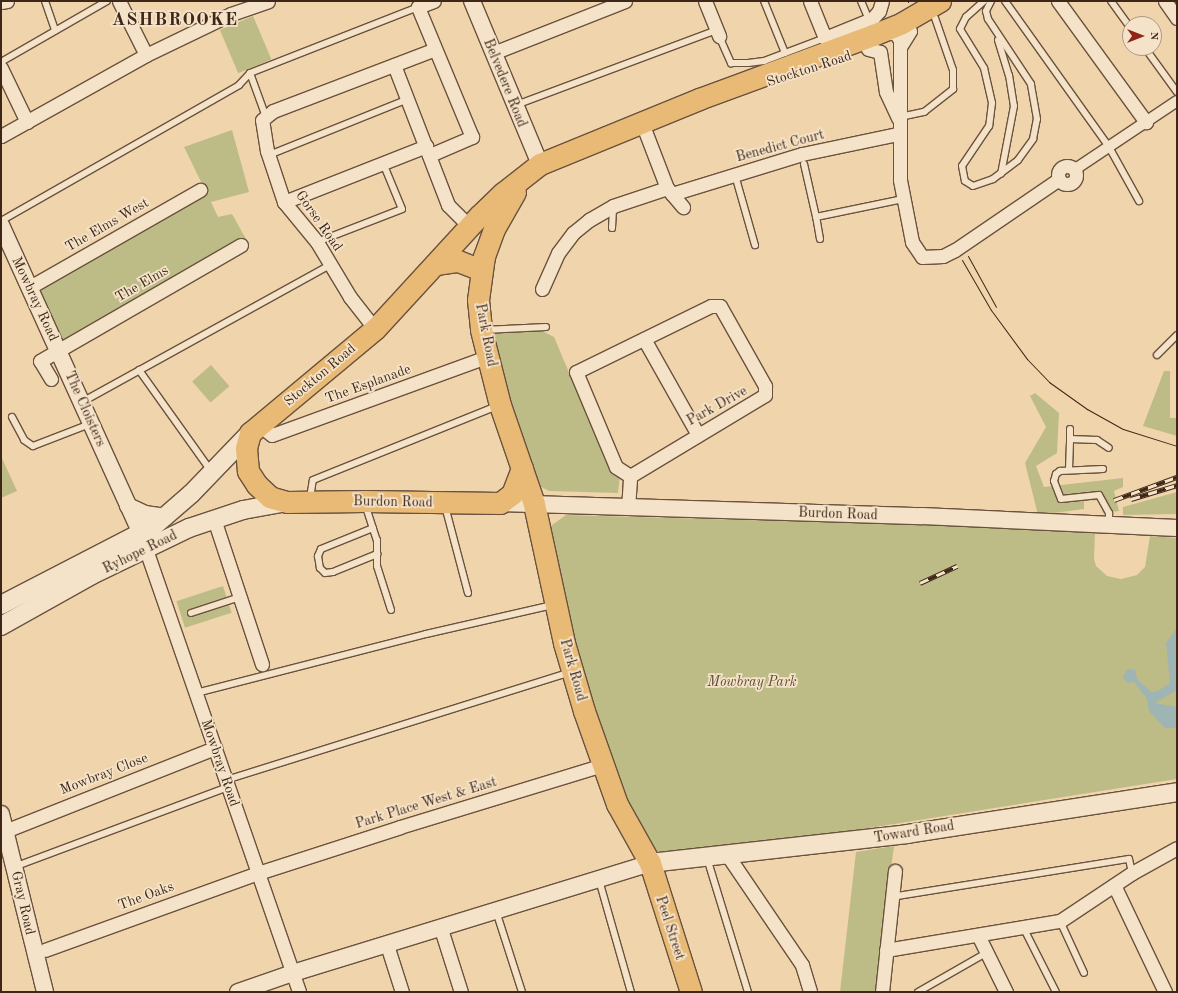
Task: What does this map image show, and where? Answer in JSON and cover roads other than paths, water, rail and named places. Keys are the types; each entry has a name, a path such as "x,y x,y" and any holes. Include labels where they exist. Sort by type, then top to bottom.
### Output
{"highway":[{"name":"Stockton Road","path":"255,429 375,329 503,193 533,169 699,99 890,35 937,9 956,1"},
{"name":"Park Road","path":"533,169 508,203 488,242 481,270 478,300 482,330 500,405 534,504 555,604 572,671 603,765 623,818 650,863"},
{"path":"436,264 458,261 481,270"},
{"path":"255,429 245,456 252,478 263,492 287,502"},
{"path":"522,468 506,499 515,508 528,517 540,536"},
{"name":"Burdon Road","path":"287,502 364,501 444,503 506,499"},
{"name":"Peel Street","path":"650,863 691,992"}],"main road":[{"name":"Stockton Road","path":"207,477 255,429"},
{"name":"Ryhope Road","path":"1,626 92,575 144,542 166,516 207,477"},
{"name":"Ryhope Road","path":"1,605 144,542 249,509 287,502"},
{"name":"Toward Road","path":"650,863 728,856 907,834 1177,792"}],"street":[{"path":"1,2 7,1"},
{"path":"119,1 146,55"},
{"path":"1,136 146,55 236,9 268,1"},
{"path":"284,202 383,163 472,137 418,7 434,1"},
{"name":"Belvedere Road","path":"472,1 515,106 533,169"},
{"path":"493,53 625,1"},
{"path":"705,1 718,33"},
{"path":"810,1 825,38 890,35"},
{"path":"882,1 879,11 890,35 897,107 903,199 912,242 922,257 943,256 955,250 1059,179 1066,183 1071,182 1074,178 1074,170 1177,101"},
{"path":"1058,1 1146,122"},
{"path":"1165,1 1177,18"},
{"path":"890,35 877,50 882,56 886,92 897,107"},
{"path":"264,118 273,111 435,49"},
{"path":"394,65 448,205 470,227"},
{"path":"1,68 27,122"},
{"name":"Gorse Road","path":"264,118 269,155 284,202 317,242 350,297 375,329"},
{"path":"648,121 670,191 683,207"},
{"name":"Benedict Court","path":"542,289 549,269 573,233 589,220 613,206 734,175 802,154 898,134"},
{"name":"The Elms West","path":"30,287 200,190"},
{"name":"Mowbray Road","path":"1,225 6,246 30,287 59,351"},
{"name":"The Elms","path":"59,351 241,245"},
{"name":"Park Drive","path":"630,476 698,435 759,401 766,392 728,318 720,306 711,306 644,339"},
{"path":"628,508 630,476 616,467 576,372 644,339 698,435"},
{"name":"The Cloisters","path":"51,379 40,361 59,351 144,542"},
{"name":"The Esplanade","path":"255,429 272,435 489,356"},
{"name":"Park Road","path":"522,468 538,493 562,506"},
{"name":"Burdon Road","path":"506,499 534,504 562,506 922,516 1177,528"},
{"path":"128,506 145,514 166,516"},
{"path":"214,519 262,664"},
{"name":"Mowbray Road","path":"144,542 299,992"},
{"name":"Mowbray Close","path":"4,834 215,748"},
{"name":"Park Place West & East","path":"258,873 400,827 603,765"},
{"name":"Gray Road","path":"1,814 4,834 14,867 44,992"},
{"path":"886,950 1060,921 1132,873 1177,848"},
{"path":"728,856 802,965 810,992"},
{"path":"238,992 292,973 441,929 650,863"},
{"path":"882,992 895,871"},
{"name":"The Oaks","path":"45,950 258,873"},
{"path":"1114,885 1164,992"},
{"path":"441,929 461,992"},
{"path":"978,935 1006,992"},
{"path":"387,945 402,992"}],"lane":[{"path":"45,1 55,30"},
{"path":"1,62 107,1"},
{"path":"764,1 785,53"},
{"path":"861,1 890,35"},
{"path":"984,1 966,17 960,29 984,68 992,103 992,116 986,131 963,160 961,171 965,181 973,186 986,183 1001,174 1018,160 1029,146 1036,130 1037,110 1026,75 997,36 986,15 991,1"},
{"path":"1005,1 1109,147 1139,201"},
{"path":"1111,1 1122,16"},
{"path":"1,221 239,85 250,73 418,7"},
{"path":"897,107 924,112 953,89 953,70 937,9"},
{"path":"515,106 718,33 732,63 764,61 825,38"},
{"path":"997,36 1009,75 1014,106 1001,174"},
{"path":"1151,56 1177,92"},
{"path":"250,73 264,118"},
{"path":"269,155 408,100"},
{"path":"317,242 402,209 383,163"},
{"path":"804,164 820,239"},
{"path":"734,175 755,245"},
{"path":"816,218 903,199"},
{"path":"612,228 613,206"},
{"path":"82,402 330,265"},
{"path":"482,330 546,327"},
{"path":"1157,355 1177,335"},
{"path":"139,370 207,477"},
{"path":"310,502 313,480 500,405"},
{"path":"12,417 24,440 33,446 91,423"},
{"path":"1069,470 1070,429"},
{"path":"1070,439 1097,440 1110,448"},
{"path":"1103,469 1069,470 1058,472 1055,477 1058,496 1066,499 1099,496 1109,513 1109,525"},
{"path":"364,501 377,540 377,566 391,610"},
{"path":"444,503 468,593"},
{"path":"373,528 321,549 318,556 320,568 325,573 333,572 377,554"},
{"path":"191,613 240,597"},
{"path":"196,693 426,634 555,604"},
{"path":"14,867 227,784 572,671"},
{"path":"707,858 748,992"},
{"path":"891,897 1129,859 1132,873"},
{"path":"599,880 631,992"},
{"path":"496,912 522,992"},
{"path":"1060,921 1084,973"},
{"path":"1023,927 1056,992"},
{"path":"918,992 986,953"}],"water":[{"path":"1177,628 1177,690 1155,703 1177,707 1177,728 1165,728 1149,711 1147,699 1134,682 1128,683 1123,678 1127,669 1135,670 1137,679 1151,692 1158,691 1170,683 1166,643"}],"tram line":[{"path":"968,256 996,307"},
{"path":"962,260 991,310 1027,359 1049,382 1087,409 1123,429 1177,446"}],"railway":[{"path":"1114,500 1177,477"},
{"path":"1131,499 1177,485"},
{"path":"920,583 957,566"}],"district":[{"name":"ASHBROOKE","path":"175,20"}],"park label":[{"name":"Mowbray Park","path":"752,682"}]}
